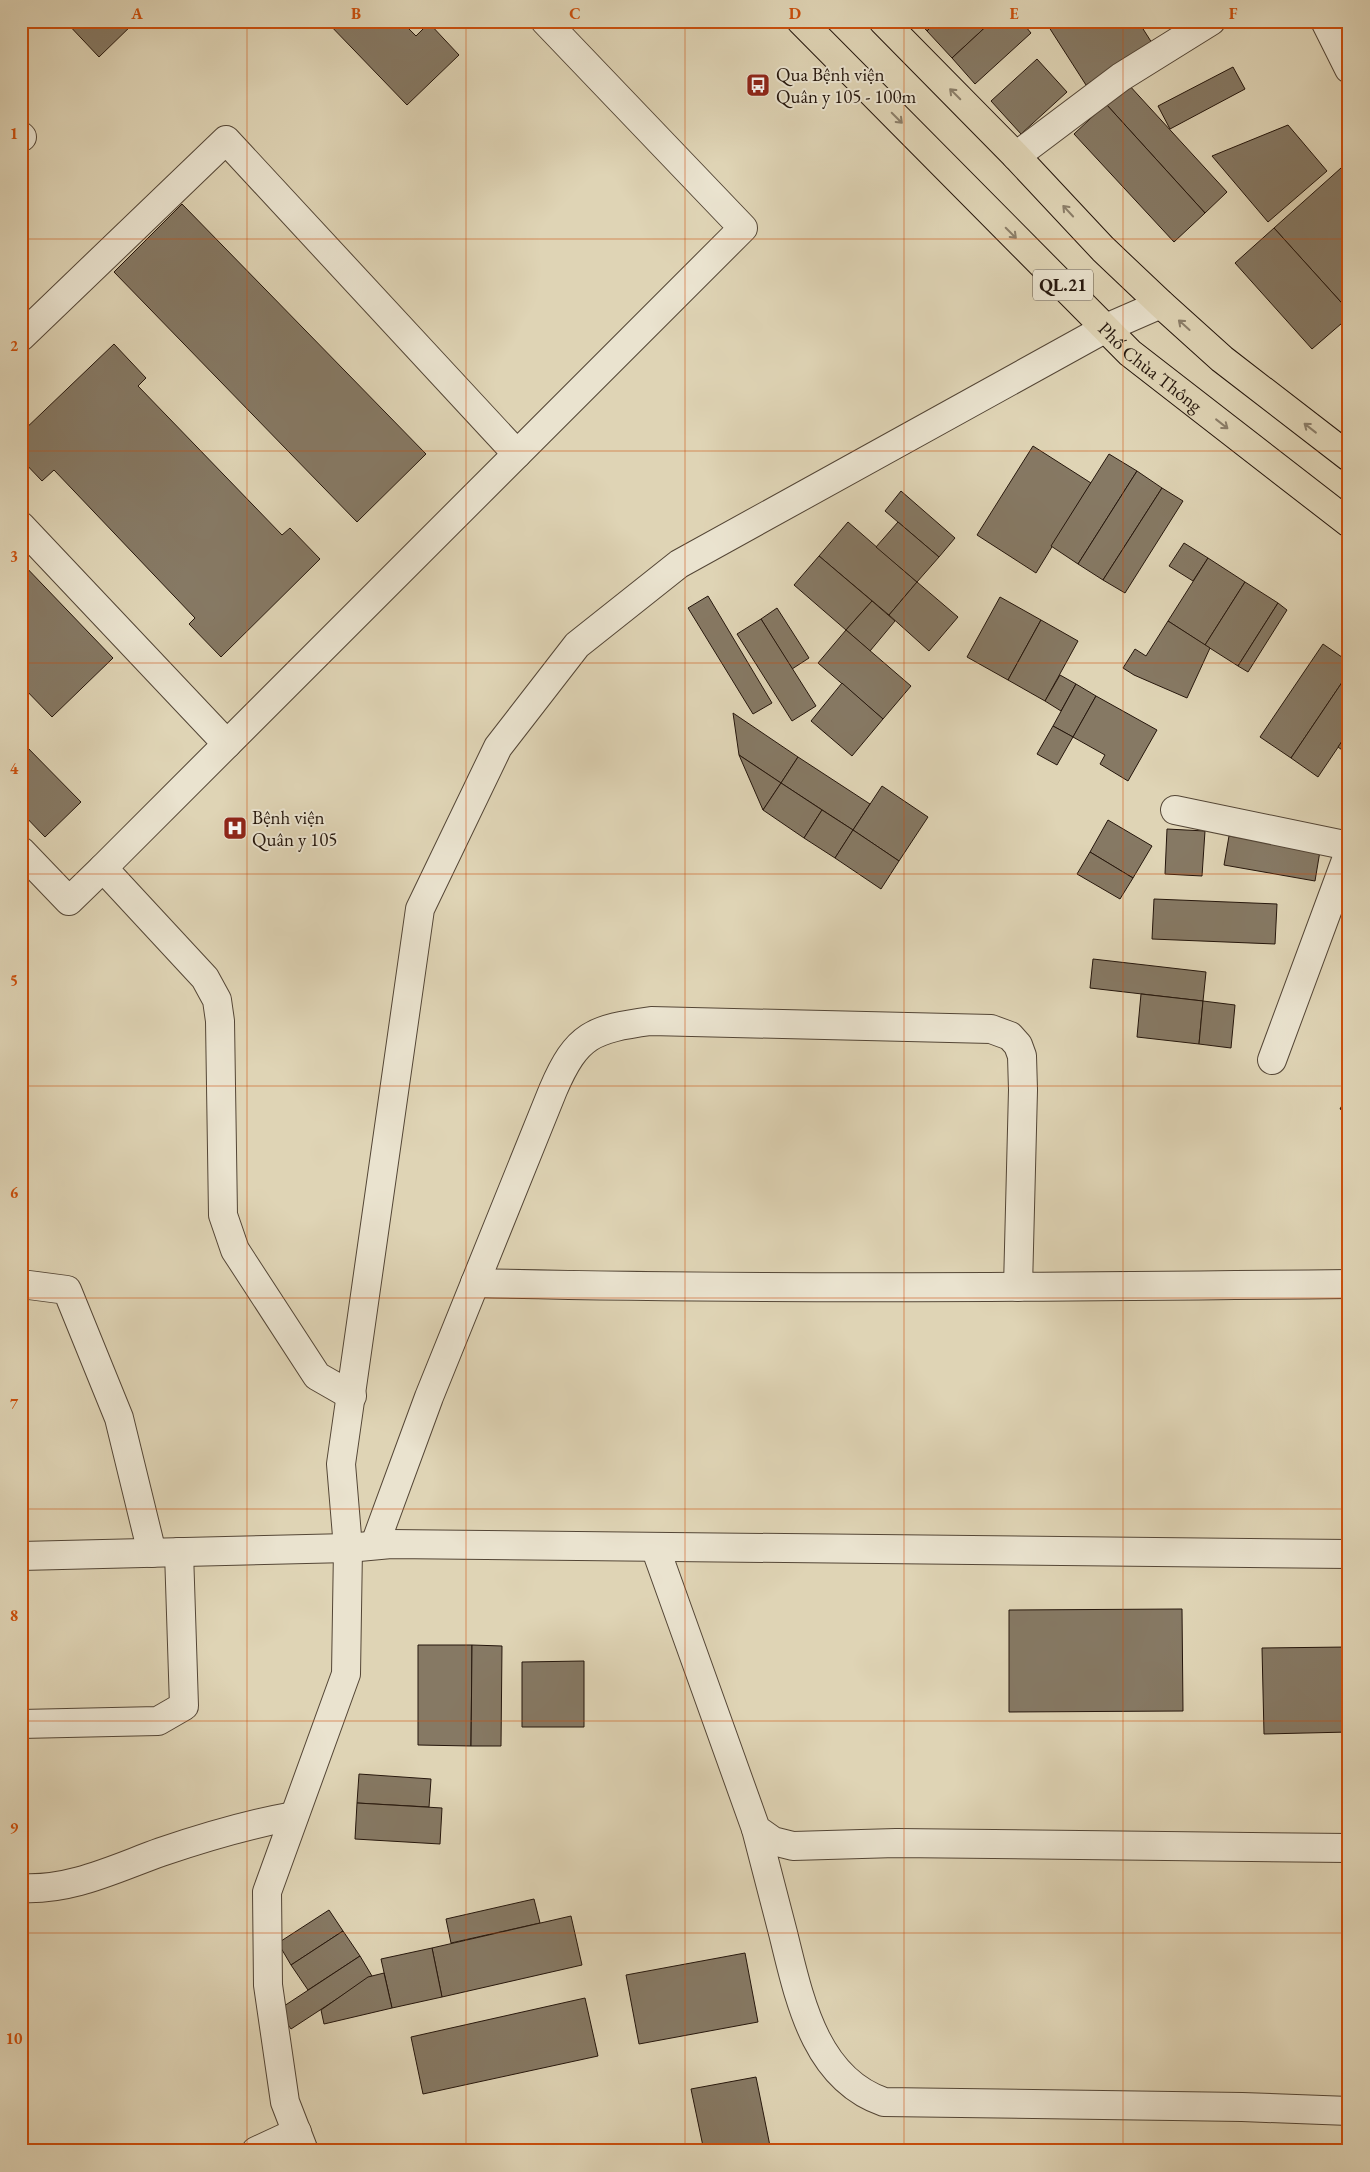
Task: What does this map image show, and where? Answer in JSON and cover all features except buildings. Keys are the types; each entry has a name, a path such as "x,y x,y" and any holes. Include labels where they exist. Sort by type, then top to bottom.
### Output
{"highway":[{"name":"Phố Chùa Thông","path":"800,21 1130,353 1349,523"},
{"name":"QL.21","path":"883,21 1016,156 1103,249 1161,304 1222,360 1349,458"}],"street":[{"path":"21,851 69,901 743,228 545,21"},
{"path":"1016,156 1121,78 1211,21"},
{"path":"1325,21 1349,69"},
{"path":"21,337 226,140 517,454"},
{"path":"256,2151 300,2141 285,2102 268,1985 267,1892 346,1674 348,1548 341,1464 420,909 498,747 577,645 679,564 1106,328 1161,304"},
{"path":"21,526 227,744"},
{"path":"1175,810 1349,846"},
{"path":"1272,1060 1349,852"},
{"path":"102,868 205,978 217,1000 220,1021 223,1215 235,1250 316,1376 352,1396"},
{"path":"375,1544 429,1397 565,1061 584,1039 617,1026 651,1021 991,1029 1010,1036 1018,1045 1022,1056 1023,1090 1018,1287"},
{"path":"475,1283 647,1287 1018,1287 1349,1284"},
{"path":"21,1284 67,1290 119,1418 166,1552 184,1706 158,1721 21,1724"},
{"path":"21,1556 348,1548 375,1544 1349,1554"},
{"path":"655,1547 756,1829 800,1998 814,2035 834,2068 864,2095 884,2102 1242,2106 1349,2111"},
{"path":"21,1888 67,1884 101,1876 161,1852 235,1828 294,1816"},
{"path":"756,1829 773,1841 793,1846 896,1843 1349,1848"}],"place":[{"name":"Qua Bệnh viện Quân y 105 - 100m","path":"758,85"},
{"name":"Bệnh viện Quân y 105","path":"235,828"}]}
